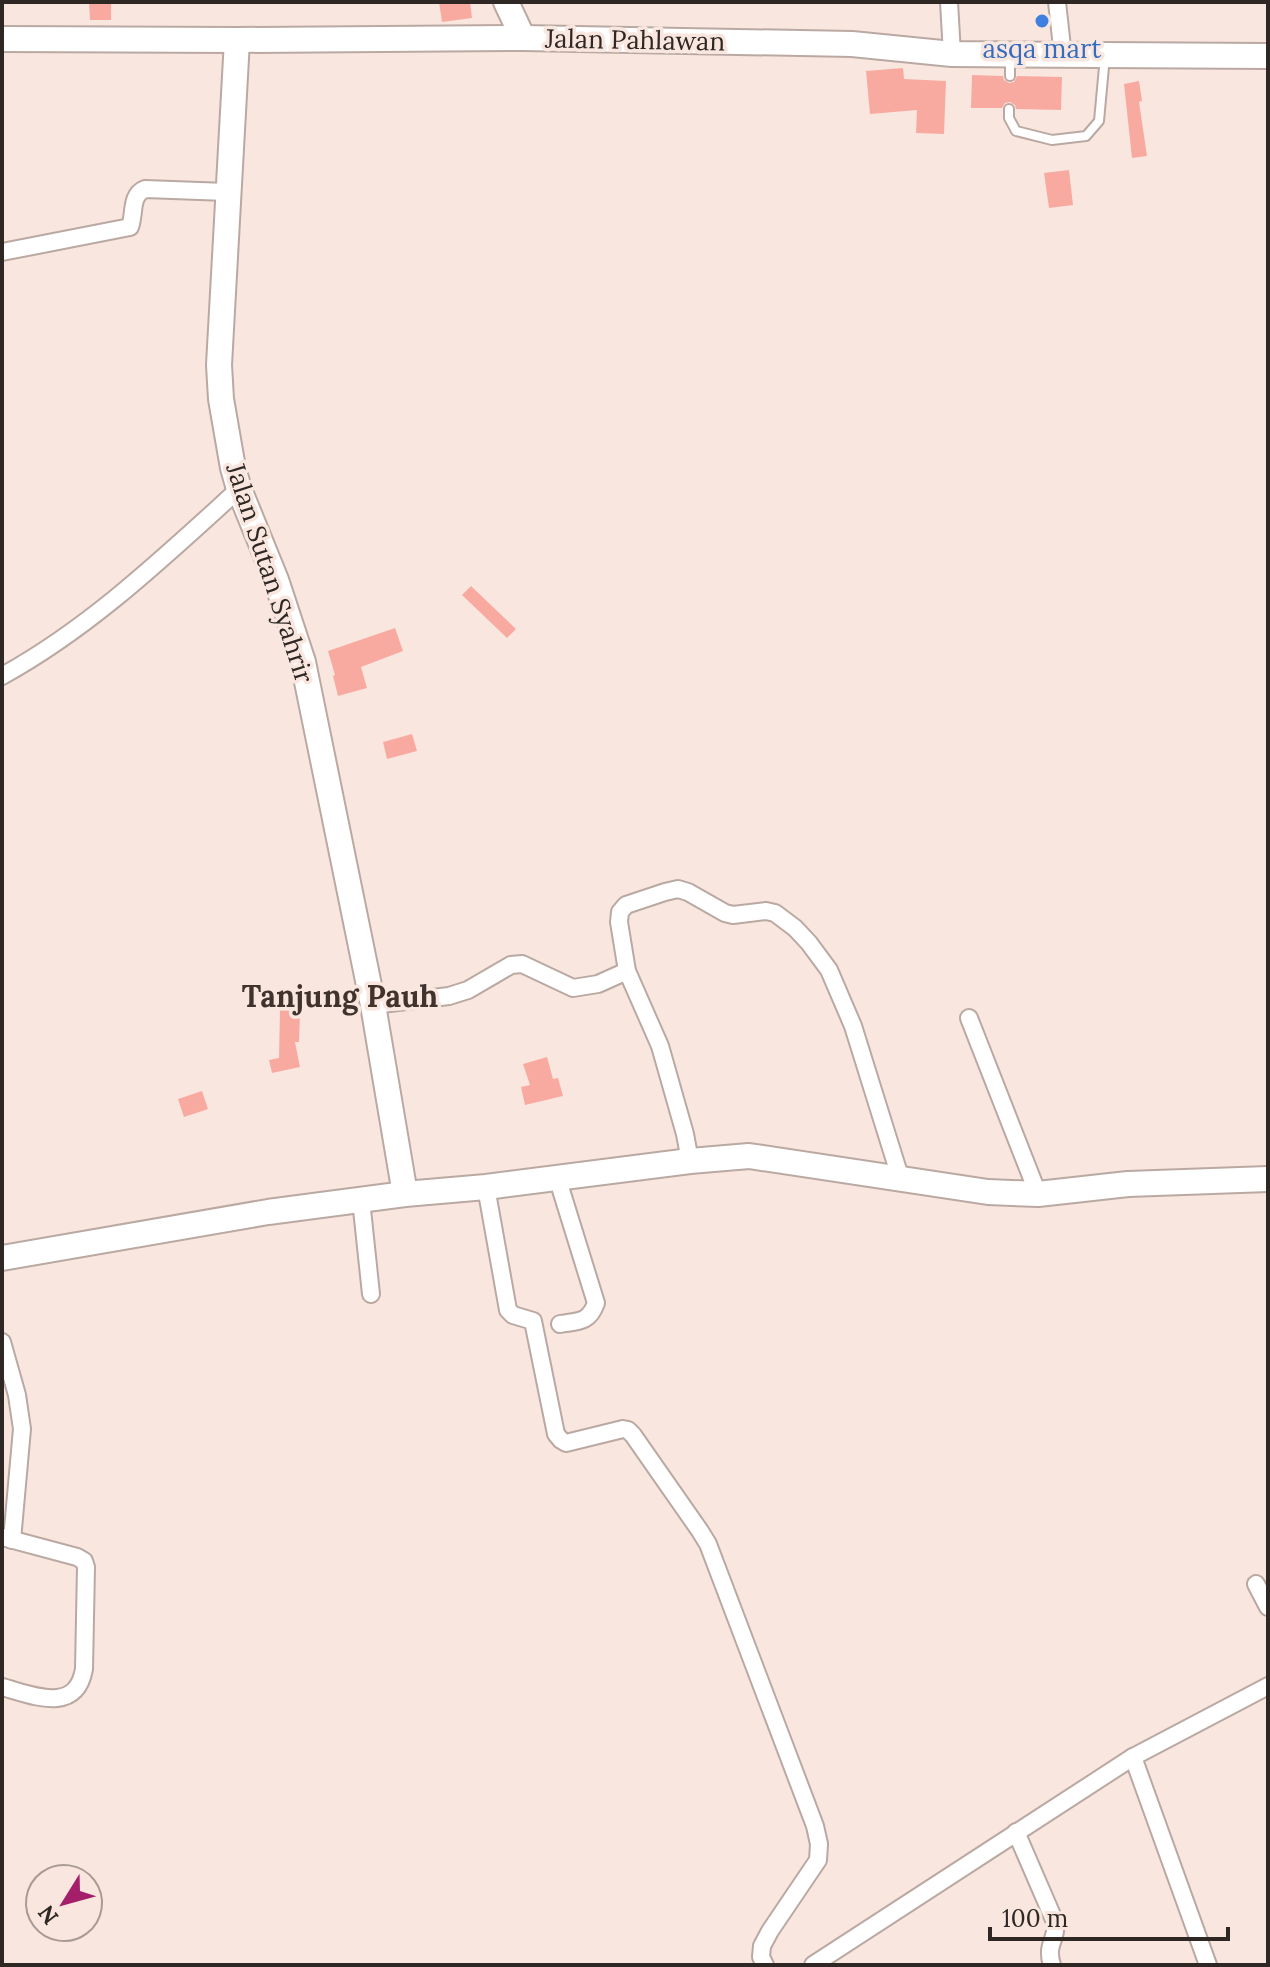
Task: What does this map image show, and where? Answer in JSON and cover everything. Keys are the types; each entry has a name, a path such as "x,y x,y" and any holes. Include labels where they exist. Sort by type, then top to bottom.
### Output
{"street":[{"path":"506,2 523,38"},
{"path":"949,2 952,54"},
{"path":"1057,2 1063,56"},
{"name":"Jalan Pahlawan","path":"2,39 523,38 852,44 952,54 1010,66 1063,56 1268,56"},
{"name":"Jalan Sutan Syahrir","path":"237,40 219,365 223,413 239,489 276,580 303,662 373,1005 405,1194"},
{"path":"2,252 130,227 140,190 227,192"},
{"path":"2,676 53,645 135,584 239,489"},
{"path":"690,1161 660,1046 627,971 619,922 620,912 626,905 678,889 733,915 766,911 775,913 795,928 829,970 853,1026 901,1180"},
{"path":"373,1005 449,996 468,990 511,965 522,964 573,988 598,984 627,971"},
{"path":"969,1018 1038,1194"},
{"path":"2,1258 268,1212 749,1156 988,1192 1038,1194 1128,1184 1268,1179"},
{"path":"557,1177 596,1303 593,1312 585,1319 560,1324"},
{"path":"486,1187 508,1310 513,1315 533,1321 556,1434 566,1443 628,1430 700,1531 708,1544 815,1826 819,1844 818,1860 762,1946 761,1957 765,1965"},
{"path":"361,1200 371,1294"},
{"path":"2,1342 17,1395 22,1429 7,1539 77,1557 84,1561 86,1567 82,1682 70,1695 61,1698 44,1698 2,1687"},
{"path":"1256,1584 1268,1607"},
{"path":"813,1965 1133,1757 1268,1686"},
{"path":"1133,1757 1208,1965"},
{"path":"1016,1832 1055,1922 1055,1933 1048,1950 1052,1965"}],"lane":[{"path":"1009,109 1009,118 1016,131 1052,140 1086,136 1099,121 1105,55"}],"building":[{"path":"89,2 111,2 111,20 90,20"},
{"path":"439,2 470,2 472,18 442,22"},
{"path":"903,68 904,79 946,81 944,134 916,133 917,110 870,114 866,71"},
{"path":"972,75 1003,76 1009,83 1014,82 1017,76 1062,77 1061,110 1016,109 1010,102 1002,108 971,108"},
{"path":"1139,81 1147,156 1132,158 1124,84"},
{"path":"1069,170 1073,205 1049,208 1044,173"},
{"path":"471,586 516,629 507,638 462,595"},
{"path":"395,628 403,651 361,667 367,688 338,696 328,651"},
{"path":"412,734 417,751 387,759 383,742"},
{"path":"280,1010 300,1011 299,1042 295,1042 300,1067 272,1073 269,1060 279,1058"},
{"path":"547,1057 553,1079 558,1078 563,1096 525,1105 521,1087 530,1085 523,1064"},
{"path":"202,1091 208,1109 184,1117 178,1099"}],"place":[{"name":"asqa mart","path":"1042,21"}],"district":[{"name":"Tanjung Pauh","path":"340,997"}]}
